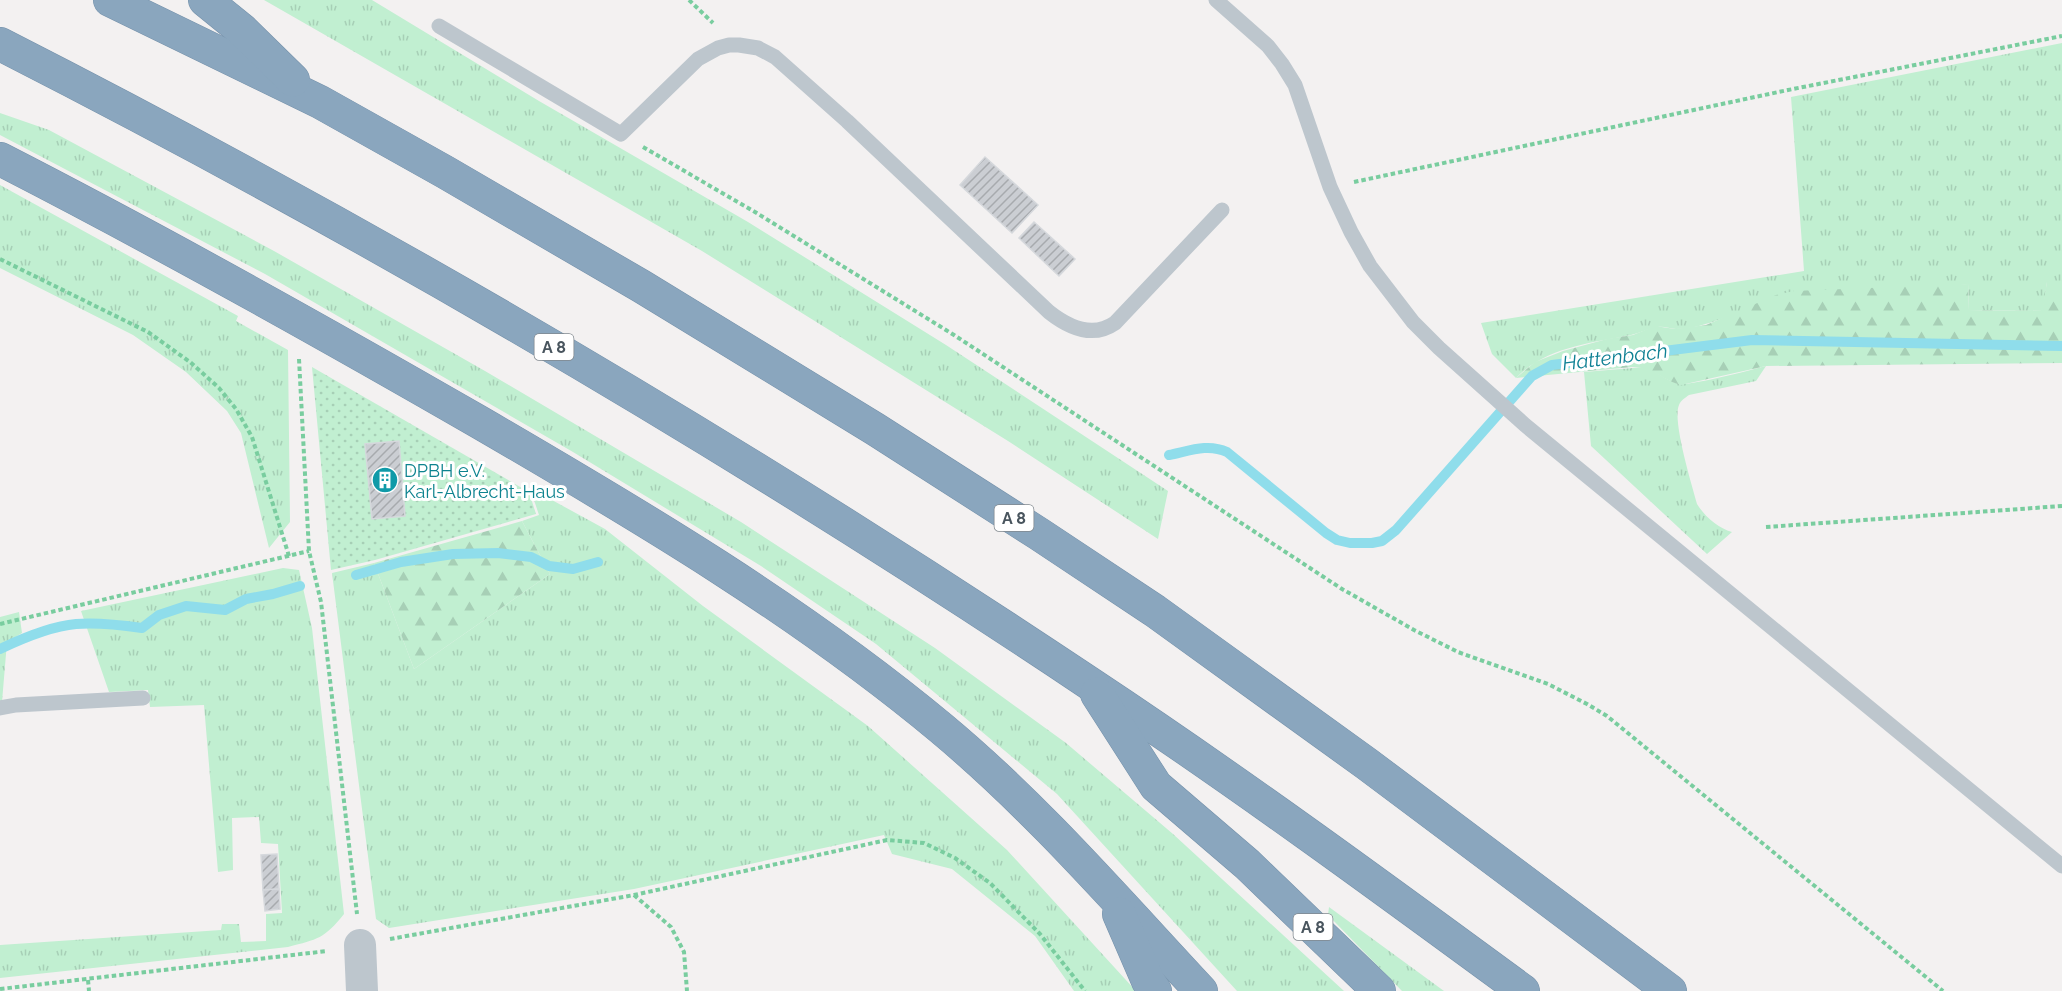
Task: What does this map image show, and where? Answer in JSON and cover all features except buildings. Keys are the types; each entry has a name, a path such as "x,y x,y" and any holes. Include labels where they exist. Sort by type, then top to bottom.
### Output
{"highway":[{"name":"A 8","path":"110,0 320,102 445,172 641,286 875,429 1040,534 1165,618 1366,764 1670,991"},
{"name":"A 8","path":"205,0 242,30 320,102"},
{"name":"A 8","path":"0,44 281,192 536,336 812,503 1090,683 1324,845 1523,991"},
{"path":"0,159 117,219 318,329 556,467 758,591 854,659 943,730 1031,811 1110,891 1201,991"},
{"name":"A 8","path":"1090,683 1156,786 1247,864 1379,991"},
{"path":"1110,891 1148,981 1155,991"}],"street":[{"path":"360,945 363,991"}],"lane":[{"path":"1216,0 1268,46 1282,64 1295,85 1330,187 1351,232 1370,266 1389,293 1432,341 1525,425 2062,866"},
{"path":"439,26 621,134 703,56 729,45 758,48 775,57 847,122 1049,312 1066,324 1083,330 1100,330 1115,323 1222,210"},
{"path":"0,708 16,705 143,698"}],"path":[{"path":"1330,187 2062,36"},
{"path":"621,134 755,212 954,335 1342,589 1449,648 1548,684 1607,716 1943,991"},
{"path":"0,258 148,332 190,362 219,388 236,408 252,437 289,556"},
{"path":"298,356 309,551 321,603 360,945"},
{"path":"1766,527 2062,506"},
{"path":"0,624 309,551"},
{"path":"0,989 305,955 634,895 887,840 924,843 955,858 990,883 1040,934 1085,991"},
{"path":"634,895 671,927 684,952 687,991"},
{"path":"88,980 89,991"}],"green space":[{"path":"264,0 372,0 539,101 748,222 946,345 1168,491 1158,539 1008,441 702,251"},
{"path":"2062,43 2062,282 2047,282 2043,311 1969,310 1968,284 1721,319 1687,328 1654,328 1555,353 1541,359 1516,378 1492,354 1481,323 1804,271 1791,97"},
{"path":"0,113 49,130 274,251 485,371 741,522 935,648 1066,743 1173,834 1344,991 1237,991 1057,794 876,644 761,566 573,452 265,274 0,135"},
{"path":"0,185 238,316 236,321 288,350 290,522 269,548 241,433 227,411 186,372 133,335 0,268"},
{"path":"2047,282 2062,282 2062,363 1766,366 1681,385 1647,369 1632,367 1516,378 1535,362 1563,351 1607,339 1633,335 1655,326 1675,329 1706,325 1776,295 1794,291 1968,284 1969,310 2042,311"},
{"path":"1766,366 1756,381 1689,395 1679,405 1680,438 1697,504 1712,521 1732,532 1707,554 1591,446 1584,372 1645,367 1674,383 1685,384"},
{"path":"312,367 529,492 536,514 375,560 331,570"},
{"path":"530,488 605,529 703,606 868,726 1007,850 1136,991 1074,991 1035,936 952,869 892,854 884,835 634,889 389,928 376,919 332,573 374,563 414,669 550,574 522,521 539,515"},
{"path":"522,521 550,574 414,669 374,563"},
{"path":"283,568 299,570 312,628 344,914 331,929 320,937 288,947 0,978 0,945 221,930 222,924 239,924 241,942 266,941 266,914 282,913 278,844 261,843 259,817 232,818 233,870 218,872 204,705 150,707 148,690 109,692 81,611"},
{"path":"19,612 22,633 7,642 2,702 0,702 0,617"},
{"path":"1329,907 1444,991 1402,991 1328,915"}],"waterway":[{"name":"Hattenbach","path":"1169,455 1206,448 1227,452 1337,540 1350,543 1372,543 1382,541 1396,530 1532,376 1552,365 1752,340 2062,346"},
{"name":"Hattenbach","path":"356,575 401,562 453,554 498,553 531,557 549,566 573,569 598,562"},
{"name":"Hattenbach","path":"0,649 57,627 84,623 142,628 159,615 186,606 225,610 246,599 300,586"}],"place":[{"name":"DPBH e.V. Karl-Albrecht-Haus","path":"385,480"}]}
